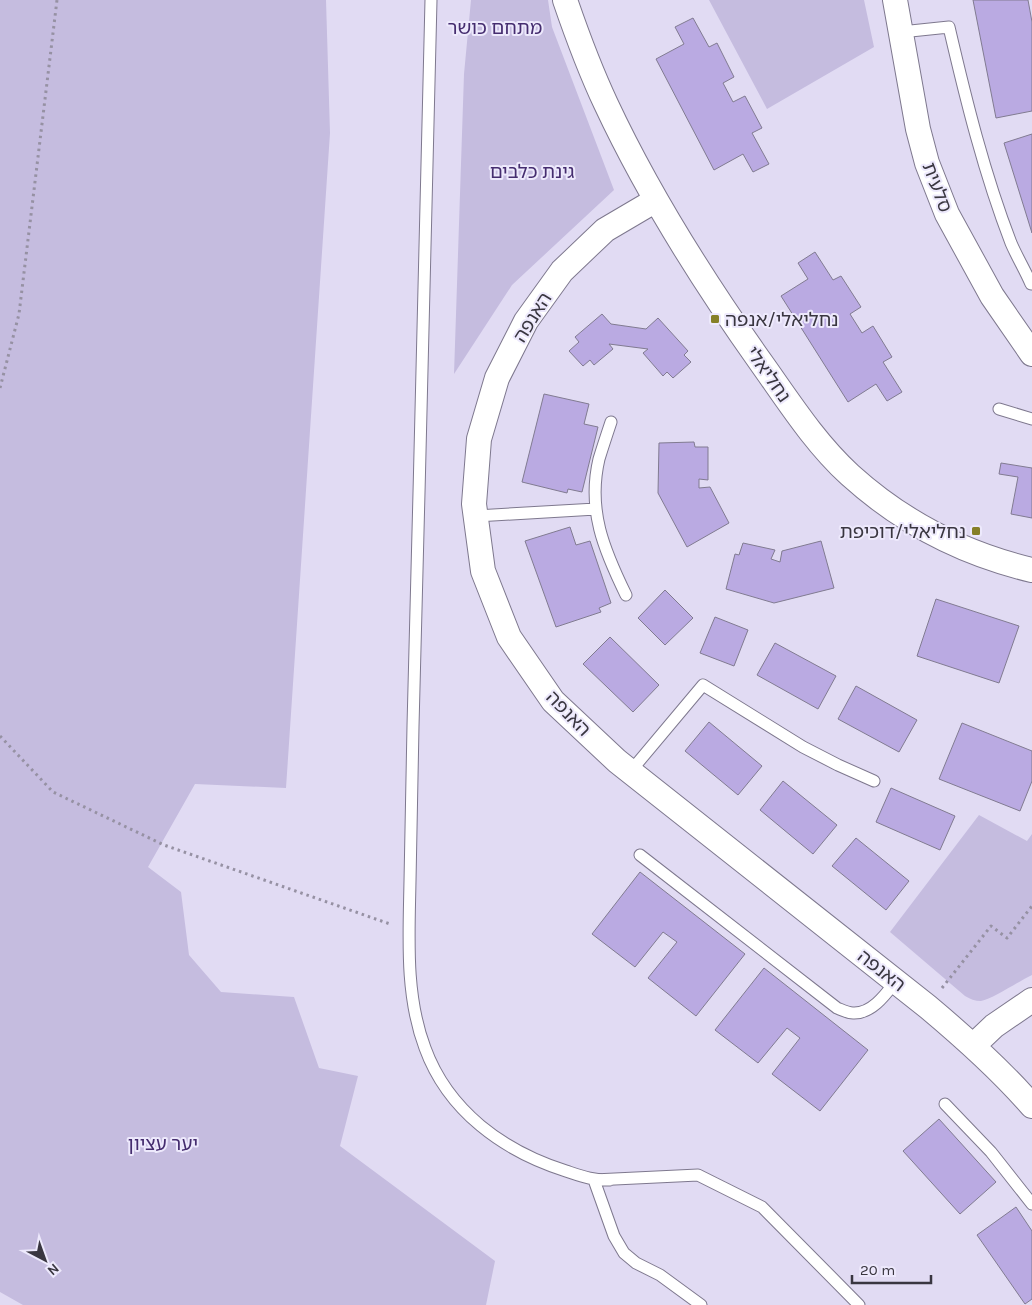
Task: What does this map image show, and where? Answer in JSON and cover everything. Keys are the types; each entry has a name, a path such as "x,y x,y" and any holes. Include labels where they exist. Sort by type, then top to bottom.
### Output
{"street":[{"name":"נחליאלי","path":"565,0 605,102 656,200 712,292 792,407 821,445 849,474 882,502 919,527 959,547 1003,564 1032,570"},
{"name":"סלעית","path":"895,0 918,129 928,163 947,214 992,296 1032,354"},
{"name":"האנפה","path":"656,200 606,230 562,271 526,321 497,378 480,439 474,504 483,571 509,637 553,701 630,772 896,981 974,1045 1008,1078 1032,1106"},
{"path":"974,1045 994,1026 1032,1000"}],"lane":[{"path":"431,0 410,932 411,985 416,1019 425,1049 438,1075 454,1100 473,1121 496,1139 521,1154 550,1166 594,1180 610,1180"},
{"path":"901,32 949,27 970,117 986,172 1012,244 1031,284"},
{"path":"999,409 1032,419"},
{"path":"611,422 599,459 596,476 596,509 602,542 626,595"},
{"path":"476,516 596,509"},
{"path":"630,772 703,685 803,747 838,766 874,781"},
{"path":"640,855 837,1008 853,1013 866,1010 879,1002 896,981"},
{"path":"945,1104 991,1152 1032,1204"},
{"path":"594,1180 698,1175 762,1207 859,1305"},
{"path":"594,1180 614,1236 624,1253 636,1263 660,1275 701,1305"}],"path":[{"path":"0,388 19,314 57,0"},
{"path":"0,736 53,792 164,845 410,932"},
{"path":"928,1007 991,926 1007,938 1032,906"}],"green space":[{"name":"יער עציון","path":"0,0 326,0 330,133 286,788 195,784 148,867 181,892 189,955 221,992 294,997 319,1068 358,1076 340,1146 495,1261 486,1305 23,1305 0,1292"},
{"name":"גינת כלבים","path":"471,0 548,0 552,27 614,190 512,285 454,374 464,74"},
{"path":"709,0 864,0 874,47 767,109"},
{"path":"979,815 1027,841 1032,834 1032,975 981,1001 965,996 890,932"}],"building":[{"path":"973,0 1028,0 1032,22 1032,111 996,118"},
{"path":"693,18 709,47 717,43 734,77 723,83 733,102 745,96 762,128 752,133 769,164 753,172 743,154 714,170 656,59 684,44 675,27"},
{"path":"1032,134 1032,233 1004,143"},
{"path":"815,252 833,280 841,276 861,307 850,314 862,333 873,326 892,357 883,362 902,392 887,401 876,384 848,402 781,296 808,279 798,263"},
{"path":"602,314 611,324 646,329 658,318 688,351 684,355 691,362 673,378 667,372 663,376 643,353 648,349 609,344 613,349 594,365 590,360 583,366 569,351 579,342 575,337"},
{"path":"544,394 589,404 584,424 598,427 582,492 568,489 567,493 522,482"},
{"path":"694,442 695,447 708,447 708,480 699,479 699,488 710,487 729,523 687,547 658,493 659,443"},
{"path":"1001,463 1032,468 1032,518 1011,514 1018,477 999,474"},
{"path":"570,527 576,545 590,541 611,603 599,608 601,612 556,627 525,541"},
{"path":"821,541 834,588 774,603 726,589 735,554 739,555 743,543 775,550 771,559 780,562 782,551"},
{"path":"665,590 693,618 665,645 638,618"},
{"path":"936,599 1019,626 999,683 917,656"},
{"path":"715,617 748,630 734,666 700,653"},
{"path":"610,637 659,685 633,712 583,664"},
{"path":"775,643 836,676 818,709 757,675"},
{"path":"856,686 917,720 899,752 838,719"},
{"path":"709,722 762,766 738,795 685,751"},
{"path":"962,723 1032,751 1032,781 1020,811 939,779"},
{"path":"783,781 837,825 813,854 760,810"},
{"path":"891,788 955,816 940,850 876,822"},
{"path":"856,838 909,881 886,910 832,866"},
{"path":"640,872 745,954 696,1016 648,978 677,942 663,932 635,967 592,934"},
{"path":"764,968 868,1050 820,1111 772,1074 800,1038 787,1028 758,1063 715,1030"},
{"path":"939,1119 996,1182 960,1214 903,1151"},
{"path":"1016,1207 1032,1231 1032,1299 1025,1304 977,1235"}],"place":[{"name":"נחליאלי/אנפה","path":"715,319"},
{"name":"נחליאלי/דוכיפת","path":"976,531"}],"park label":[{"name":"מתחם כושר","path":"495,27"}]}
